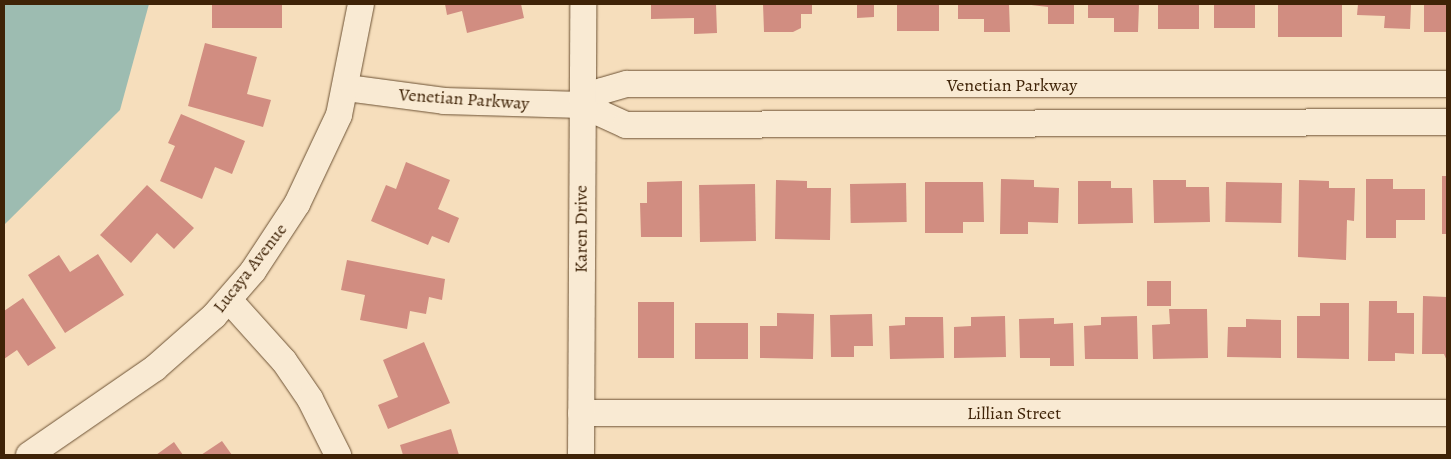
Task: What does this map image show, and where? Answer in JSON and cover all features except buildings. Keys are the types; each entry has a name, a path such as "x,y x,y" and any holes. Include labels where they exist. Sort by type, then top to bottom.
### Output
{"street":[{"name":"Lucaya Avenue","path":"29,455 155,368 229,300 297,204 324,152 347,88 361,4"},
{"name":"Karen Drive","path":"582,455 583,4"},
{"name":"Venetian Parkway","path":"582,105 602,91 627,84 1447,84"},
{"path":"1336,84 1337,123"},
{"path":"980,85 980,125"},
{"name":"Venetian Parkway","path":"347,88 444,102 582,105 626,125 1447,122"},
{"path":"229,300 289,368 310,399 338,455"},
{"name":"Lillian Street","path":"582,414 1447,413"}],"water":[{"path":"4,4 149,4 120,110 4,225"}]}
